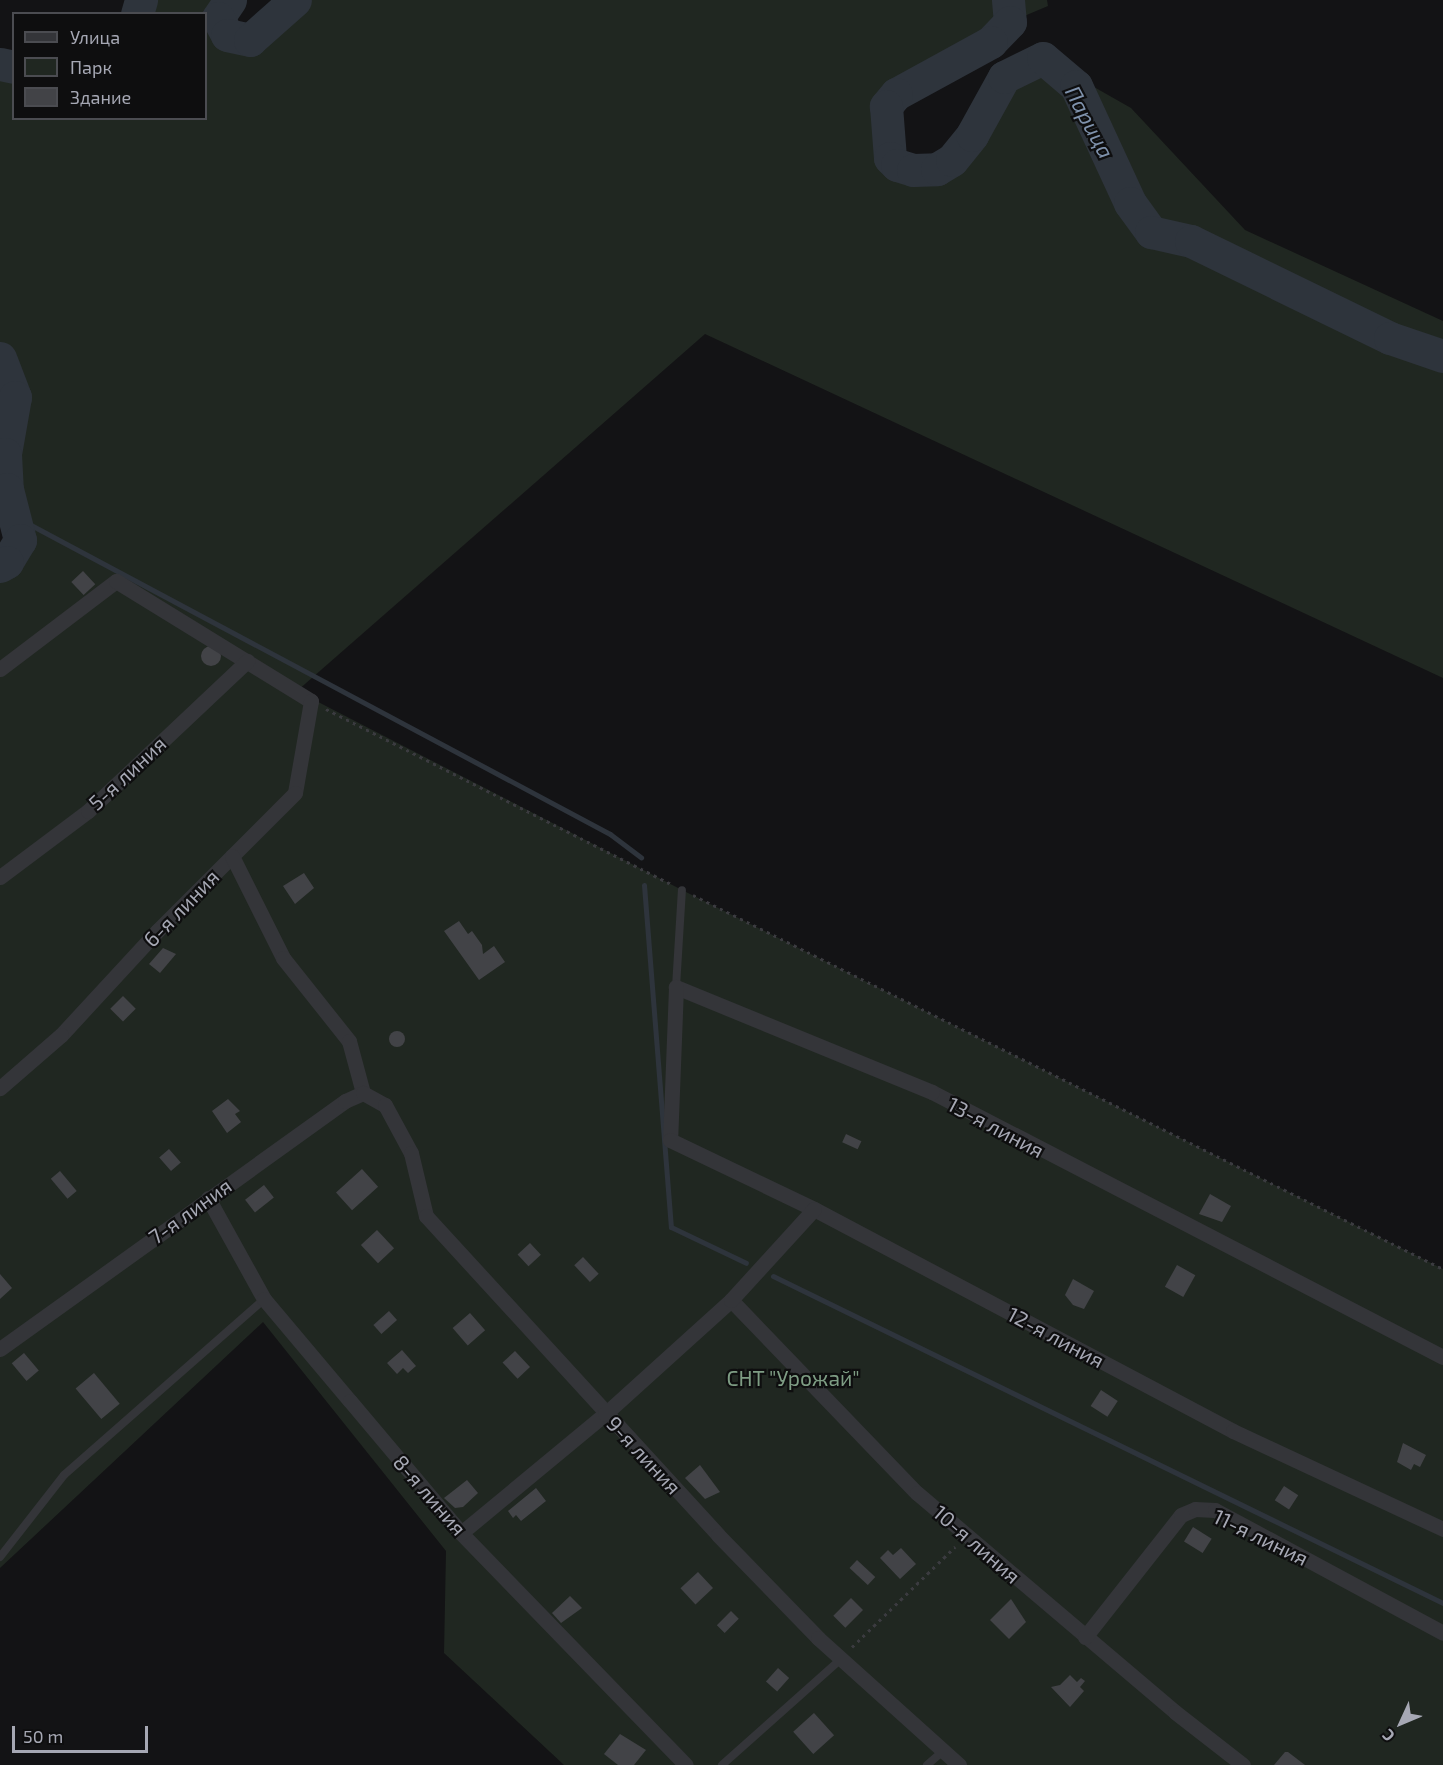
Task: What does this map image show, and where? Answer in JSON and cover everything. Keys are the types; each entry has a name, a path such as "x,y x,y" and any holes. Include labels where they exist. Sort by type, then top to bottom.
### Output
{"street":[{"path":"0,669 116,581 311,701"},
{"name":"5-я линия","path":"0,876 88,811 247,661"},
{"name":"6-я линия","path":"0,1088 61,1035 295,793 311,701"},
{"path":"232,856 283,958 349,1041 363,1093"},
{"name":"12-я линия","path":"676,987 670,1140 814,1209 1233,1431 1443,1529"},
{"name":"13-я линия","path":"676,987 932,1092 1443,1357"},
{"name":"9-я линия","path":"363,1093 385,1106 411,1153 426,1216 718,1535 841,1659 959,1765"},
{"name":"7-я линия","path":"0,1349 208,1198 363,1093"},
{"name":"8-я линия","path":"208,1198 264,1299 461,1533 686,1765"},
{"path":"461,1533 605,1414 732,1300 814,1209"},
{"name":"10-я линия","path":"732,1300 917,1492 1085,1636 1243,1765"},
{"name":"11-я линия","path":"1085,1636 1181,1515 1195,1509 1215,1510 1443,1633"}],"lane":[{"path":"676,987 682,890"},
{"path":"0,1557 64,1475 264,1299"},
{"path":"722,1765 841,1659"},
{"path":"927,1765 943,1751"}],"path":[{"path":"311,701 682,890 1443,1269"},
{"path":"841,1659 968,1536"}],"green space":[{"name":"СНТ \"Урожай\"","path":"141,0 230,0 218,19 227,35 250,40 295,0 1047,0 1048,6 1010,22 991,42 896,94 886,106 886,134 890,158 897,165 913,170 937,169 952,160 972,135 1004,77 1043,58 1131,108 1245,230 1443,321 1443,678 705,334 297,691 682,890 1443,1269 1443,1765 564,1765 444,1653 446,1551 263,1322 0,1568 0,566 8,561 20,540 7,489 5,454 15,396 0,358 0,64 12,67 12,120 207,120 207,12 137,12"}],"building":[{"path":"83,571 95,584 84,595 71,582"},
{"path":"211,646 218,649 221,656 218,663 211,666 204,663 201,656 204,649"},
{"path":"304,873 314,888 295,904 283,886"},
{"path":"459,921 468,934 472,931 482,945 483,954 494,946 505,962 479,980 444,931"},
{"path":"163,948 176,954 160,973 149,964"},
{"path":"123,996 136,1009 123,1021 110,1009"},
{"path":"394,1031 400,1031 405,1039 403,1045 394,1047 389,1042 389,1036"},
{"path":"228,1099 240,1111 235,1114 241,1122 227,1133 212,1111"},
{"path":"846,1134 861,1141 858,1149 842,1142"},
{"path":"169,1149 181,1163 171,1171 159,1158"},
{"path":"362,1169 378,1187 352,1210 336,1192"},
{"path":"60,1171 77,1191 68,1199 51,1179"},
{"path":"264,1185 274,1198 255,1212 245,1200"},
{"path":"1210,1194 1231,1206 1222,1222 1199,1214"},
{"path":"377,1230 394,1248 378,1263 361,1245"},
{"path":"530,1243 541,1255 528,1266 518,1255"},
{"path":"583,1257 599,1274 590,1282 574,1265"},
{"path":"1177,1265 1195,1275 1183,1297 1165,1287"},
{"path":"0,1274 12,1288 0,1299"},
{"path":"1073,1279 1094,1291 1084,1309 1073,1305 1065,1295"},
{"path":"389,1311 397,1320 381,1334 373,1325"},
{"path":"470,1313 485,1330 468,1345 453,1328"},
{"path":"402,1350 416,1366 408,1373 403,1368 397,1374 387,1363"},
{"path":"515,1351 530,1367 518,1379 503,1363"},
{"path":"24,1353 39,1371 27,1381 12,1363"},
{"path":"94,1373 120,1404 101,1419 76,1388"},
{"path":"1101,1390 1118,1401 1107,1417 1091,1406"},
{"path":"1403,1443 1426,1455 1420,1467 1414,1464 1411,1470 1397,1462"},
{"path":"700,1465 720,1492 705,1499 685,1478"},
{"path":"467,1480 478,1493 463,1507 455,1508 444,1498"},
{"path":"1284,1486 1298,1495 1289,1510 1275,1500"},
{"path":"536,1488 546,1501 521,1521 516,1515 513,1518 508,1511"},
{"path":"1193,1527 1212,1539 1203,1553 1184,1541"},
{"path":"901,1548 916,1564 900,1579 880,1558 888,1550 893,1555"},
{"path":"857,1560 875,1577 868,1585 849,1568"},
{"path":"698,1572 713,1588 695,1604 680,1588"},
{"path":"570,1596 582,1608 561,1623 552,1613"},
{"path":"851,1598 863,1610 845,1628 833,1616"},
{"path":"1011,1599 1026,1622 1009,1639 990,1620"},
{"path":"731,1611 739,1619 725,1633 717,1625"},
{"path":"778,1668 789,1678 777,1691 766,1681"},
{"path":"1070,1675 1077,1682 1081,1678 1085,1681 1080,1687 1084,1691 1070,1707 1051,1687 1060,1685"},
{"path":"814,1713 834,1735 813,1754 793,1732"},
{"path":"620,1734 646,1750 634,1765 618,1765 604,1754"},
{"path":"1285,1752 1288,1752 1305,1765 1274,1765"}],"waterway":[{"name":"Парица","path":"138,12 141,0"},
{"name":"Парица","path":"230,0 218,18 227,35 250,40 295,0"},
{"name":"Парица","path":"1008,0 1010,22 991,42 896,94 886,106 890,158 897,165 913,170 937,169 952,160 972,135 1004,77 1043,58 1076,86 1130,203 1151,232 1191,241 1390,338 1443,356"},
{"name":"Парица","path":"0,64 12,67"},
{"name":"Парица","path":"0,358 15,397 5,454 7,489 20,540 7,562 0,566"},
{"path":"14,516 610,834 641,857"},
{"path":"644,885 671,1227 746,1263"},
{"path":"773,1276 1443,1603"}]}
